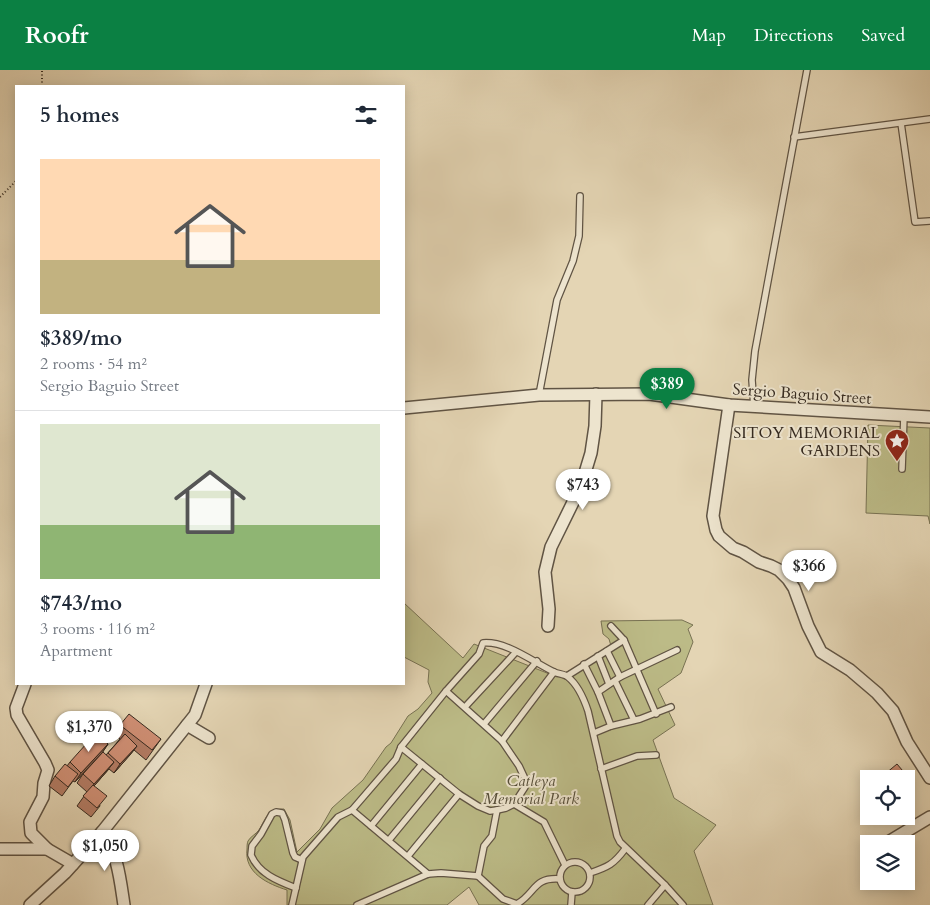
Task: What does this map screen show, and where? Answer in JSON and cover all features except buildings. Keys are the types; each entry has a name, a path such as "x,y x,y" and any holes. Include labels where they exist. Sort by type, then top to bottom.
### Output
{"street":[{"path":"548,626 549,609 545,572 551,547 580,486 591,454 595,426 596,394"},
{"name":"Sergio Baguio Street","path":"405,408 538,395 649,394 729,405 930,417"},
{"path":"729,405 713,516 716,530 733,548 779,570 788,579 794,588 808,626 821,652 850,670 877,693 893,711 907,742 930,778"},
{"path":"25,685 16,708 17,715 46,763 48,770 43,796 30,822 31,833 47,848 73,864"},
{"path":"30,905 73,864 102,832 188,725 195,715 206,685"},
{"path":"188,725 209,738"},
{"path":"899,835 930,816"},
{"path":"102,832 111,844 116,859 124,905"},
{"path":"0,849 47,848"}],"lane":[{"path":"754,407 752,365 807,70"},
{"path":"794,137 930,119"},
{"path":"901,123 915,222 930,220"},
{"path":"538,395 557,300 573,261 579,236 580,196"},
{"path":"902,469 904,416"},
{"path":"610,626 624,640 656,714"},
{"path":"568,676 624,640"},
{"path":"292,905 303,857 338,817 352,810 396,759 401,747 446,691 479,654 483,643 493,642 537,661 554,672 568,676 586,702 617,836 625,848 666,885 683,905"},
{"path":"598,692 618,679 677,650"},
{"path":"607,651 634,720"},
{"path":"465,707 516,652"},
{"path":"598,656 609,684"},
{"path":"484,724 537,661"},
{"path":"584,664 598,692 611,726"},
{"path":"502,741 554,672"},
{"path":"401,747 459,794 478,806 490,811 506,808 514,804 525,787 526,781 523,773 502,741 446,691"},
{"path":"594,733 611,726 656,714 671,707"},
{"path":"601,769 637,756 656,755"},
{"path":"371,826 422,764"},
{"path":"389,840 440,778"},
{"path":"408,856 459,794"},
{"path":"514,804 544,822 565,865"},
{"path":"352,810 428,874"},
{"path":"478,876 484,846 492,836 497,810"},
{"path":"296,888 274,879 260,869 250,856 252,846 262,834 272,814 280,812 282,814 293,853 295,857 302,860"},
{"path":"590,873 607,867 617,860 625,848"},
{"path":"572,862 580,862 586,866 590,873 590,881 586,888 579,891 572,892 562,885 560,879 565,865 572,862"},
{"path":"357,905 428,874 441,873 478,876 504,899 516,904 522,901 538,884 549,878 560,879"},
{"path":"648,905 666,885"},
{"path":"571,905 572,892"}],"path":[{"path":"42,70 42,85"},
{"path":"0,197 15,182"}],"green space":[{"path":"868,425 930,428 930,524 928,516 866,513"},
{"name":"Catleya Memorial Park","path":"405,604 463,658 474,644 557,677 607,651 611,646 609,639 603,634 601,621 682,620 693,625 688,629 693,642 681,673 658,689 675,725 653,740 674,798 716,825 694,851 713,905 479,905 469,887 447,905 287,905 287,890 265,881 249,865 247,846 250,838 259,830 271,812 284,809 290,820 297,852 320,829 332,808 363,780 386,747 391,743 408,716 418,709 432,693 428,682 429,670 405,658"}],"place":[{"name":"SITOY MEMORIAL GARDENS","path":"897,462"}]}
